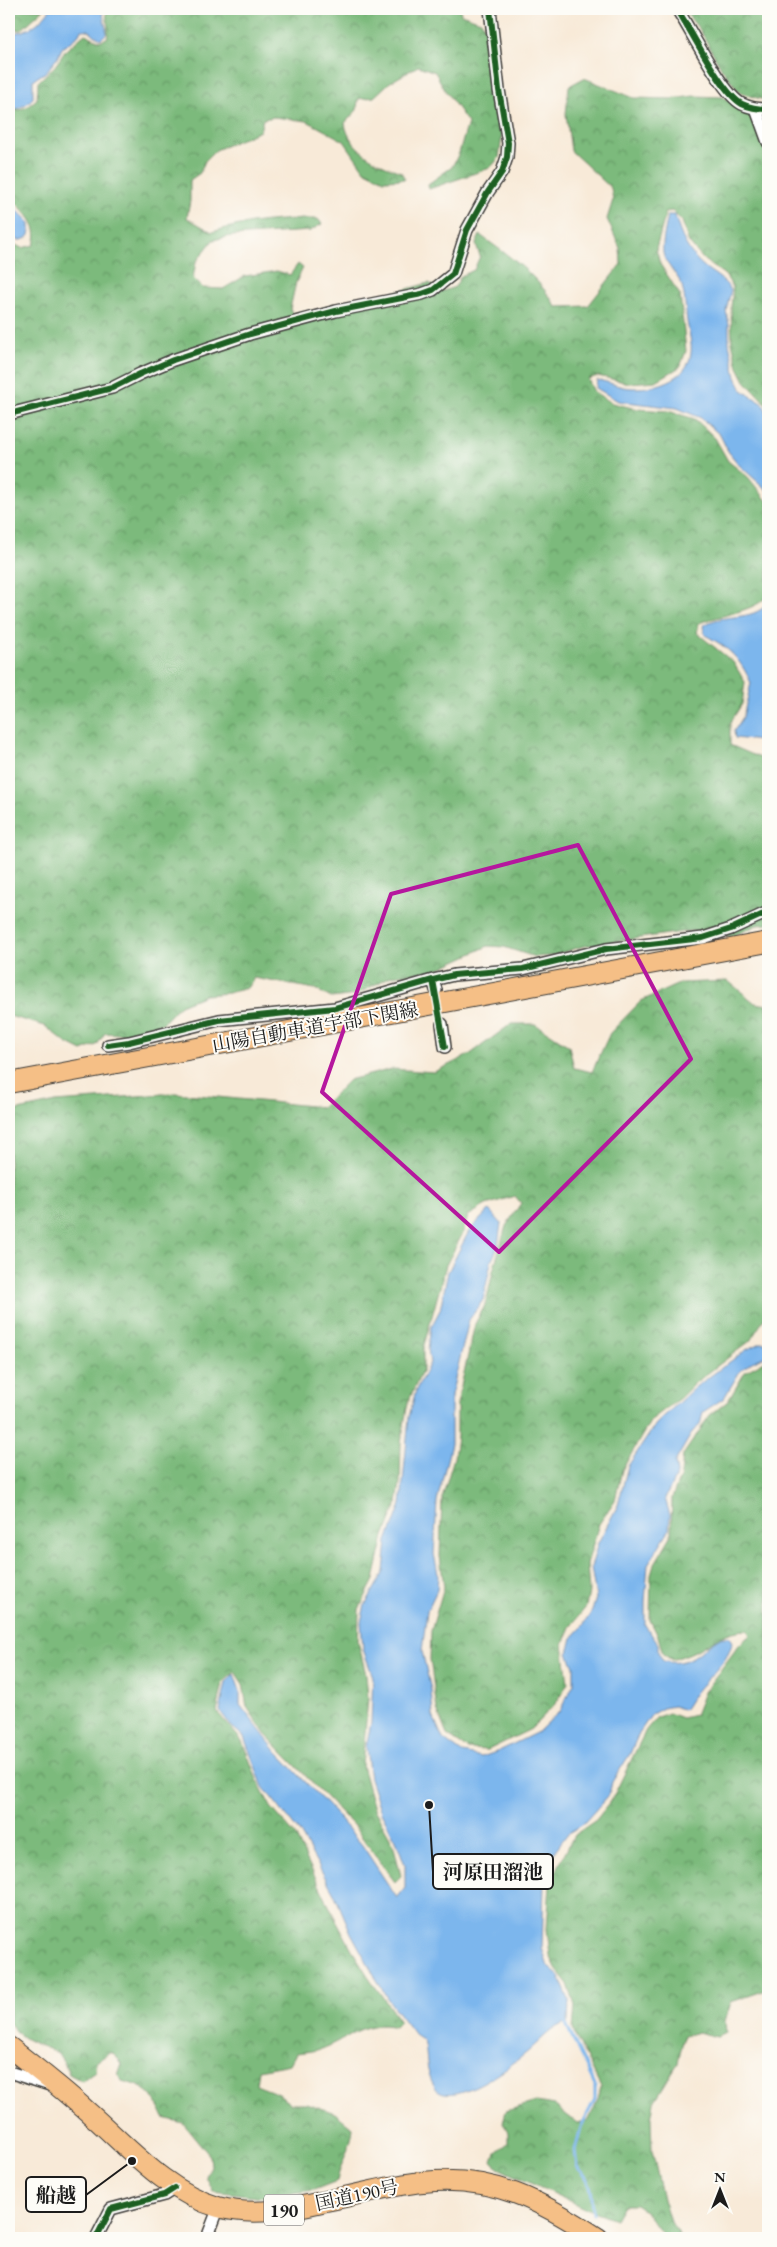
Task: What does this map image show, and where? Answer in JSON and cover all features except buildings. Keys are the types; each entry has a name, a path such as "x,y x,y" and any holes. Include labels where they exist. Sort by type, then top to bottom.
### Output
{"highway":[{"name":"山陽自動車道宇部下関線","path":"9,1083 768,942"},
{"name":"国道190号","path":"9,2047 62,2088 175,2188 219,2207 245,2212 273,2211 416,2183 463,2181 498,2187 532,2199 569,2218 598,2238"}],"street":[{"path":"9,414 112,388 173,360 250,334 336,311 422,294 433,290 453,274 467,230 488,192 502,172 507,157 508,143 499,90 490,9"},
{"path":"677,9 727,90 743,104 762,109 768,142"},
{"path":"108,1045 129,1042 219,1020 335,1008 434,985 454,975 523,969 606,949 703,938 730,929 768,912"},
{"path":"442,1024 445,1047"},
{"path":"9,2072 62,2088"},
{"path":"96,2238 111,2209 164,2195 175,2188"},
{"path":"206,2238 219,2207"}],"highlighted area":[{"path":"578,845 691,1059 499,1252 322,1092 391,894"}],"green space":[{"path":"9,9 44,9 21,30 9,29"},
{"path":"107,9 460,9 461,14 481,21 486,30 502,136 499,158 490,168 429,189 428,184 452,167 459,153 468,123 435,72 418,66 389,83 374,97 358,99 357,110 345,123 347,132 358,148 374,160 401,172 405,179 384,180 364,170 344,141 307,121 274,117 263,119 260,131 216,150 205,161 200,173 190,180 190,201 187,218 212,232 238,225 278,220 318,219 322,224 310,231 231,236 213,240 196,262 193,278 203,288 223,289 245,276 277,271 290,275 298,264 303,268 296,282 290,309 295,316 325,311 429,283 443,291 455,287 461,276 474,270 480,256 476,244 480,235 532,276 549,295 556,307 588,306 621,264 620,248 607,219 613,200 611,188 571,151 566,114 569,86 584,78 634,98 723,97 742,109 768,113 768,406 745,381 738,367 732,342 731,308 733,287 725,275 704,260 689,243 682,221 672,211 666,212 656,249 660,264 680,295 686,351 680,367 656,381 629,383 598,376 588,379 594,392 612,403 637,409 668,411 695,419 715,438 728,461 748,477 768,502 768,594 764,600 748,608 699,623 697,633 733,662 745,682 742,704 730,723 730,745 765,760 768,768 768,924 757,925 731,937 715,931 689,931 584,946 551,956 535,957 504,947 488,946 436,970 391,976 356,995 331,998 315,989 254,978 247,988 228,993 205,995 180,1005 163,1023 133,1035 105,1033 97,1045 82,1051 66,1043 45,1026 9,1016 9,242 22,248 34,245 36,237 33,224 25,212 9,196 9,113 27,107 37,99 38,82 55,66 66,50 85,34 100,41 107,38"},
{"path":"683,9 768,9 768,101 740,93 722,69 700,30"},
{"path":"728,981 755,1003 768,1005 768,1313 750,1341 651,1420 622,1470 615,1500 599,1524 587,1564 589,1592 586,1607 570,1627 563,1644 568,1683 556,1703 531,1729 488,1750 468,1749 447,1735 437,1710 430,1659 431,1631 444,1587 440,1556 442,1498 454,1458 457,1437 457,1404 475,1324 486,1303 506,1226 521,1203 515,1196 486,1205 468,1216 463,1233 446,1265 423,1349 423,1369 408,1402 401,1443 400,1482 397,1504 384,1536 374,1580 359,1609 358,1641 366,1675 368,1698 362,1766 374,1809 393,1843 401,1876 395,1882 353,1825 265,1734 247,1707 243,1684 235,1672 223,1682 217,1712 242,1741 259,1784 271,1807 295,1835 355,1955 400,2022 395,2027 384,2025 366,2027 324,2048 296,2053 290,2064 258,2070 256,2085 279,2094 290,2103 306,2103 335,2113 353,2128 337,2181 314,2190 265,2197 213,2191 206,2176 211,2166 210,2156 183,2123 164,2118 157,2103 149,2093 138,2086 122,2081 118,2075 122,2063 111,2052 96,2062 95,2072 82,2081 69,2074 61,2058 52,2050 24,2038 9,2023 9,1112 56,1102 176,1093 322,1107 349,1080 392,1069 434,1072 469,1055 511,1024 535,1024 569,1046 574,1068 592,1072 610,1033 641,1001 681,983"},
{"path":"768,1359 768,1988 731,2002 725,2021 726,2033 718,2037 698,2032 684,2036 678,2063 654,2102 651,2118 652,2150 663,2199 671,2224 681,2238 665,2238 646,2212 636,2205 623,2205 615,2219 582,2207 498,2168 493,2161 496,2153 508,2143 508,2132 503,2122 506,2111 536,2102 554,2105 577,2123 589,2120 598,2099 601,2087 573,2029 575,2006 568,1984 556,1969 550,1955 547,1929 550,1884 574,1835 596,1820 611,1801 646,1730 657,1717 669,1713 682,1718 695,1715 704,1692 739,1645 750,1635 747,1630 733,1632 672,1660 663,1654 658,1636 650,1620 651,1575 654,1565 671,1536 672,1498 681,1475 683,1455 710,1415 728,1401 745,1372"}],"water":[{"path":"50,9 104,9 103,14 107,33 101,39 87,30 80,31 78,36 62,48 58,57 46,72 33,80 33,98 19,108 9,109 9,32 21,32 27,29 42,18"},
{"path":"9,202 30,223 29,235 25,239 16,240 10,234 8,223"},
{"path":"668,215 675,215 683,238 695,258 731,290 726,311 729,324 729,343 736,377 742,390 763,404 768,414 768,491 739,465 728,451 720,435 701,418 677,408 618,401 596,388 597,380 632,388 642,388 663,383 680,374 690,358 691,342 682,286 678,277 666,262 663,253"},
{"path":"768,603 768,742 735,738 734,731 743,717 751,683 743,667 733,654 721,644 705,635 703,626 718,619 754,613"},
{"path":"489,1210 501,1223 498,1246 491,1262 483,1300 469,1320 451,1396 451,1444 437,1501 434,1554 438,1574 437,1590 427,1611 422,1651 431,1690 433,1716 443,1739 462,1753 482,1757 499,1751 538,1732 559,1712 574,1684 574,1667 568,1653 572,1638 592,1611 596,1598 591,1567 598,1543 618,1505 628,1466 656,1424 694,1388 746,1350 761,1343 768,1343 768,1355 752,1362 740,1371 724,1398 703,1412 700,1425 693,1431 675,1462 677,1474 665,1498 670,1515 669,1530 648,1564 645,1625 658,1644 658,1652 663,1661 685,1661 694,1657 714,1641 722,1638 730,1637 733,1642 721,1665 695,1693 684,1710 674,1706 663,1708 652,1714 639,1733 630,1754 612,1782 609,1795 582,1825 568,1833 554,1852 544,1884 542,1948 548,1967 559,1976 569,2000 568,2022 550,2031 525,2054 506,2068 479,2084 453,2093 442,2092 434,2086 428,2070 424,2041 415,2035 387,1998 351,1933 334,1893 300,1833 263,1787 244,1737 231,1726 220,1711 226,1682 234,1674 240,1691 240,1705 276,1751 333,1811 362,1845 397,1898 405,1888 405,1865 396,1840 381,1812 370,1779 366,1747 371,1723 373,1677 363,1649 361,1622 365,1605 384,1572 387,1541 401,1505 409,1417 416,1390 430,1363 428,1349 431,1327 440,1310 448,1272 469,1231"}],"waterway":[{"path":"565,2022 595,2085 595,2099 581,2127 575,2150 577,2167 586,2177 591,2188 593,2214"}],"cycle path":[{"path":"9,414 112,388 173,360 250,334 336,311 422,294 433,290 453,274 467,230 488,192 502,172 507,157 508,143 499,90 490,9"},
{"path":"677,9 707,61 734,98 748,106 768,109"},
{"path":"433,980 454,975 523,969 606,949 703,938 731,929 768,912"},
{"path":"108,1045 129,1042 219,1020 335,1008 433,980 445,1047"},
{"path":"96,2238 111,2209 164,2195 175,2188"}],"place":[{"name":"河原田溜池","path":"429,1805"},
{"name":"船越","path":"132,2161"}]}
